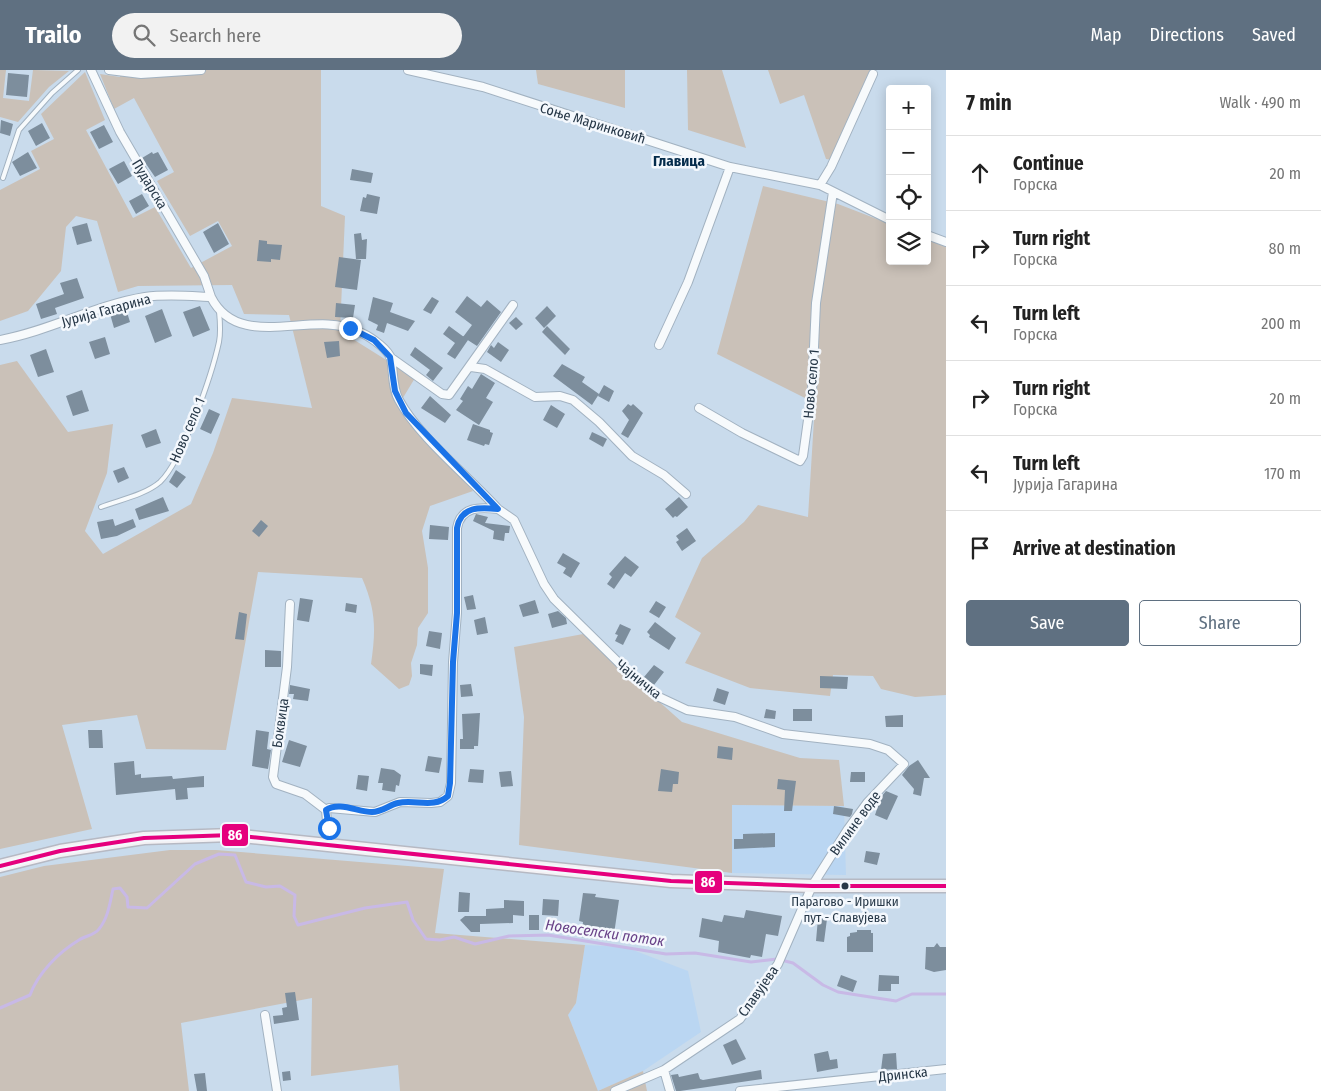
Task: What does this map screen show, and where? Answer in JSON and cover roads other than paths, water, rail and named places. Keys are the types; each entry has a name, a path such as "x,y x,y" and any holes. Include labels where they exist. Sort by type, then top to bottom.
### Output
{"main road":[{"path":"0,866 60,851 144,838 232,835 671,881 812,886 946,886"}],"street":[{"name":"Пударска","path":"92,70 109,112 204,276 211,297"},
{"path":"109,70 144,72 201,70"},
{"name":"Соње Маринковић","path":"408,70 483,87 730,167 820,186 886,218"},
{"path":"820,186 831,167 873,74"},
{"path":"659,345 688,282 730,167"},
{"name":"Ново село 1","path":"699,408 742,433 800,461 803,456 812,391 816,303 833,192"},
{"path":"931,236 946,242"},
{"name":"Јурија Гагарина","path":"0,340 22,336 90,312 144,297 211,297"},
{"path":"211,297 219,311 236,322 248,325 336,326 350,328 374,340 390,357 436,390 447,395 452,393 513,305"},
{"path":"390,357 395,391 406,413 498,509"},
{"path":"471,367 485,369 535,398 560,396 573,400 632,456 664,475 686,494"},
{"path":"329,844 326,810 333,806 375,812 400,802 440,802 448,796 450,783 453,662 457,613 457,528 461,516 467,511 475,508 498,509"},
{"name":"Чајничка","path":"498,509 514,520 544,584 554,599 618,662 657,696 687,710 736,717 783,734 870,744 888,750 904,764"},
{"name":"Боквица","path":"290,604 287,667 274,780 276,784 312,798 326,810"},
{"name":"Вилине воде","path":"812,886 867,803 904,764"},
{"name":"Славујева","path":"615,1091 664,1070 740,1019 778,964 812,886"},
{"path":"266,1015 276,1091"},
{"name":"Дринска","path":"740,1091 946,1069"},
{"path":"664,1070 670,1091"}],"lane":[{"path":"3,178 19,130 52,92 78,70"},
{"name":"Ново село 1","path":"101,507 152,487 170,469 194,420 215,356 219,340 219,311"}],"waterway":[{"name":"Новоселски поток","path":"0,1008 30,995 38,979 57,957 79,940 97,931 107,915 113,889 120,888 127,897 128,907 147,908 195,864 219,854 235,855 246,882 266,887 280,886 295,895 294,916 298,925 365,908 407,902 413,920 426,939 440,940 454,937 475,944 509,936 548,935 666,954 695,953 751,962 777,959 793,963 823,985 838,992 896,1001 912,994 946,994"}],"place":[{"name":"Парагово - Иришки пут - Славујева","path":"845,886"}],"district":[{"name":"Главица","path":"679,161"}]}
